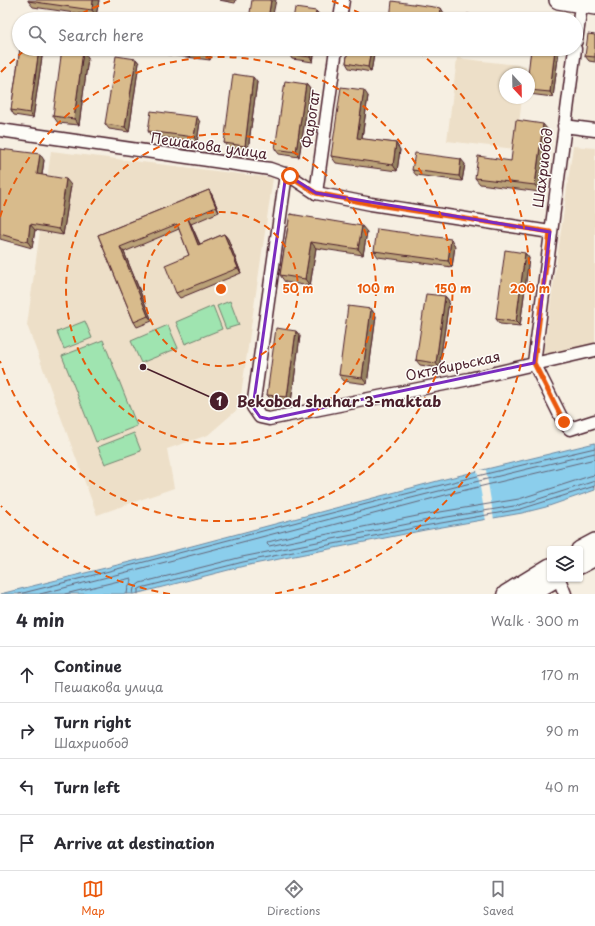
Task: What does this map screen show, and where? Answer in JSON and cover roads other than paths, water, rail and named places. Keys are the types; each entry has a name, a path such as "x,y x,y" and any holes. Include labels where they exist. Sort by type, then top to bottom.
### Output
{"main road":[{"path":"558,0 586,3"},
{"path":"583,548 595,542"},
{"path":"583,563 595,557"},
{"path":"506,594 547,569"},
{"path":"529,594 550,582"}],"street":[{"path":"341,12 342,0"},
{"path":"583,14 586,3"},
{"name":"Фарогат","path":"316,193 335,56"},
{"name":"Шахриобод","path":"534,363 574,56"},
{"path":"564,126 595,130"},
{"name":"Пешакова улица","path":"0,130 270,170 290,176 316,193 371,204 550,232"},
{"name":"Октябирьская","path":"286,174 253,407 260,417 269,420 469,379 595,350"},
{"path":"534,363 564,422 570,430 595,421"},
{"path":"560,582 564,594"}],"water":[{"path":"595,443 595,490 546,507 522,513 425,530 244,566 135,594 0,594 154,556 445,479"}],"place":[{"name":"Bekobod shahar 3-maktab","path":"143,367"}]}
